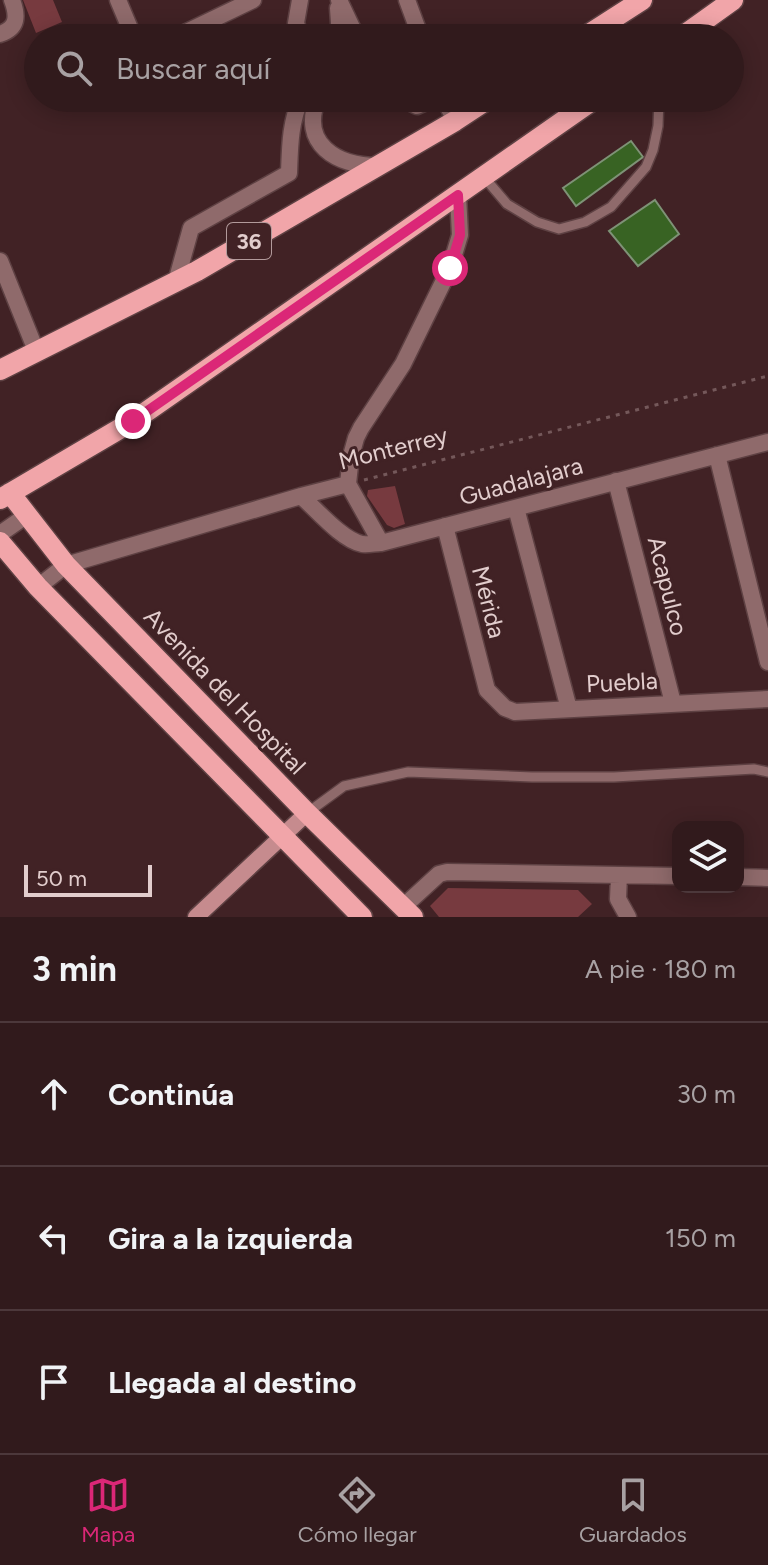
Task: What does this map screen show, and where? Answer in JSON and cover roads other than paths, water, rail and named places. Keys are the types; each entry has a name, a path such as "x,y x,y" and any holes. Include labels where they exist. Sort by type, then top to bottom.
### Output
{"main road":[{"path":"605,24 642,0"},
{"path":"700,24 733,0"},
{"name":"36","path":"0,370 176,282 469,112"},
{"path":"5,496 133,421 576,112"},
{"name":"Avenida del Hospital","path":"5,496 27,515 66,565 307,813 408,912"},
{"path":"0,542 38,587 362,917"},
{"path":"196,917 307,813"}],"street":[{"path":"0,34 16,22 12,0"},
{"path":"118,0 128,24"},
{"path":"203,24 253,0"},
{"path":"296,24 300,0"},
{"path":"338,0 341,24"},
{"path":"338,0 350,24"},
{"path":"407,0 416,24"},
{"path":"176,282 191,228 289,173 290,134 295,112"},
{"path":"312,112 315,136 322,146 349,162 378,166"},
{"path":"451,112 455,121"},
{"path":"381,543 348,484 351,456 356,438 403,364 450,268 460,235 458,195"},
{"path":"0,261 37,353"},
{"name":"Guadalajara","path":"301,496 344,535 363,544 381,543 768,442"},
{"path":"717,455 768,662"},
{"name":"Acapulco","path":"616,481 673,703"},
{"name":"Monterrey","path":"38,587 66,565 348,484"},
{"path":"516,508 569,709"},
{"path":"0,534 27,515"},
{"name":"Mérida","path":"445,526 487,690"},
{"name":"Puebla","path":"487,690 505,708 515,712 768,699"},
{"path":"408,912 439,874 447,872 672,876"},
{"path":"619,875 618,899 628,917"},
{"path":"744,877 768,878"}],"lane":[{"path":"484,177 507,204 537,222 559,229 585,222 611,207 646,167 656,138 658,112"},
{"path":"307,813 344,786 408,772 532,777 614,777 754,769 768,772"}]}
